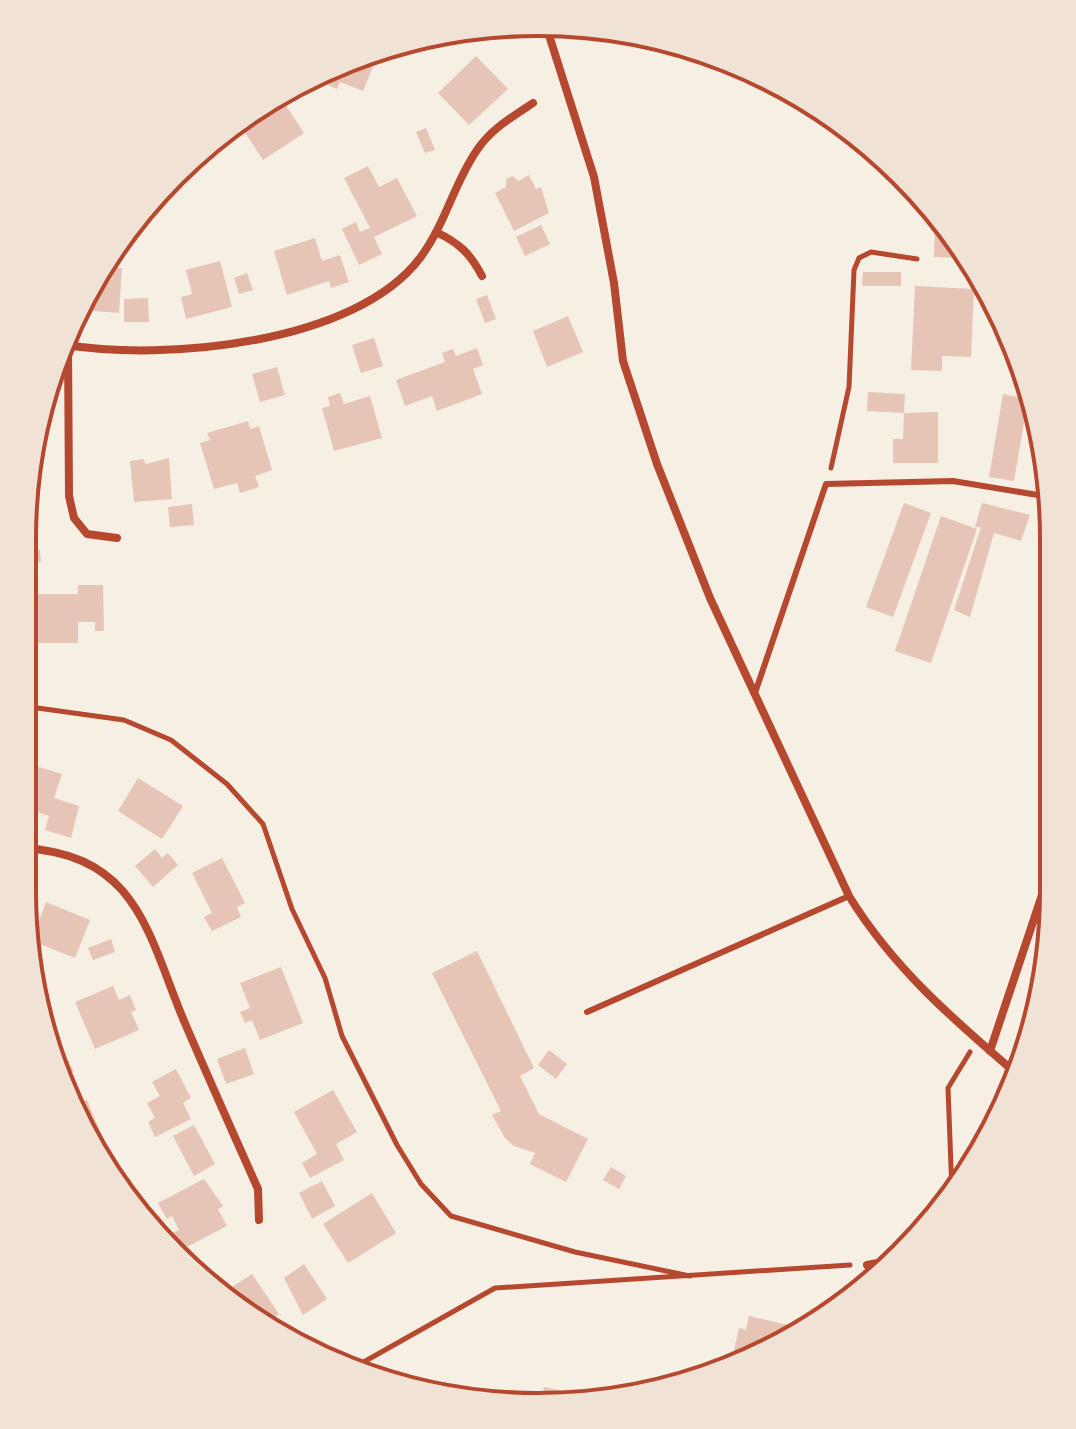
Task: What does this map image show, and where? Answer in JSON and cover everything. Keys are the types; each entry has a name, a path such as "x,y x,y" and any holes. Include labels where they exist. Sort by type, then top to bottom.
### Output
{"street":[{"path":"549,36 594,177 614,283 623,361 657,464 710,598 756,690 849,896 895,962 1008,1066"},
{"path":"74,346 224,347 291,331 353,308 395,285 421,257 477,149 499,125 533,103"},
{"path":"436,232 457,242 472,257 482,276"},
{"path":"67,365 68,461 74,518 87,534 117,538"},
{"path":"36,850 58,854 99,871 141,914 258,1189 259,1220"},
{"path":"990,1051 1040,902"},
{"path":"867,1265 874,1264"}],"lane":[{"path":"756,690 826,484 953,481 1038,495"},
{"path":"587,1012 849,896"}],"path":[{"path":"826,484 849,387 854,270 859,258 871,252 917,259"},
{"path":"36,708 124,720 171,740 227,784 263,824 292,909 325,978 342,1036 397,1145 421,1184 451,1216 575,1252 690,1276"},
{"path":"951,1175 948,1088 977,1039"},
{"path":"364,1362 495,1288 867,1265"}],"building":[{"path":"476,56 508,89 469,125 438,93"},
{"path":"374,64 363,91 340,82 337,89 325,84"},
{"path":"285,104 304,133 263,160 244,131"},
{"path":"426,128 435,150 425,153 416,132"},
{"path":"368,166 379,187 397,178 417,216 374,237 382,254 359,265 342,229 356,222 360,232 370,228 344,178"},
{"path":"529,175 536,189 541,187 549,213 514,231 495,193 506,187 506,179 513,176 518,181"},
{"path":"541,225 550,244 525,256 516,237"},
{"path":"935,231 954,258 934,257"},
{"path":"315,238 322,261 340,255 349,282 331,288 329,281 287,295 274,251"},
{"path":"220,261 232,307 186,319 181,297 192,294 186,270"},
{"path":"115,268 122,268 119,313 91,311"},
{"path":"863,272 901,272 901,286 862,286"},
{"path":"247,273 253,290 239,294 234,278"},
{"path":"915,286 974,289 971,357 942,356 942,371 911,370"},
{"path":"487,295 496,319 485,323 476,299"},
{"path":"148,298 149,322 124,322 124,299"},
{"path":"568,316 583,352 547,367 533,331"},
{"path":"374,338 383,366 361,373 352,345"},
{"path":"477,348 483,365 473,369 482,394 437,411 432,396 405,406 396,380 445,362 442,353 453,349 456,356"},
{"path":"277,367 285,395 260,402 252,374"},
{"path":"868,392 905,394 904,413 867,411"},
{"path":"340,393 344,404 370,396 382,438 334,451 322,408 330,406 328,397"},
{"path":"1003,394 1020,397 1025,417 1014,481 989,477"},
{"path":"938,412 938,463 893,463 893,439 903,439 904,413"},
{"path":"248,421 250,429 259,426 272,470 255,476 259,487 240,493 237,483 214,489 200,443 210,440 207,433"},
{"path":"169,458 172,499 134,502 130,461 143,459 146,464"},
{"path":"904,503 931,513 893,617 866,607"},
{"path":"982,503 1030,515 1021,541 994,533 970,617 954,610 981,527 975,527"},
{"path":"192,504 194,525 170,527 168,507"},
{"path":"941,516 977,529 931,663 895,651"},
{"path":"36,550 40,550 41,562 36,562"},
{"path":"78,585 103,585 104,631 95,631 95,622 78,622 78,643 36,643 36,594 78,594"},
{"path":"36,766 62,774 54,798 79,806 71,838 45,830 49,816 36,812"},
{"path":"138,778 183,806 162,839 118,811"},
{"path":"155,849 162,858 168,853 178,865 153,887 135,866"},
{"path":"222,858 245,903 237,907 241,917 212,931 204,917 212,913 192,873"},
{"path":"46,902 90,920 75,958 39,944 37,926"},
{"path":"111,939 115,952 93,960 88,948"},
{"path":"477,951 534,1068 520,1076 539,1114 588,1139 566,1182 530,1164 535,1153 514,1146 505,1138 492,1115 501,1111 432,973"},
{"path":"281,967 303,1023 260,1040 252,1020 245,1023 240,1012 250,1008 240,983"},
{"path":"113,986 119,1000 130,995 136,1010 131,1012 139,1030 95,1049 75,1002"},
{"path":"245,1048 254,1074 226,1084 217,1059"},
{"path":"62,1049 74,1072 71,1074"},
{"path":"549,1050 567,1064 556,1079 538,1065"},
{"path":"176,1069 191,1098 183,1103 191,1119 155,1137 148,1122 155,1118 147,1103 160,1096 152,1082"},
{"path":"333,1090 357,1132 336,1144 344,1160 310,1178 302,1163 317,1154 294,1112"},
{"path":"87,1100 106,1145 103,1142 83,1102"},
{"path":"194,1125 215,1164 194,1176 173,1136"},
{"path":"611,1167 626,1176 619,1189 603,1180"},
{"path":"204,1179 223,1206 218,1209 227,1226 185,1248 172,1233 179,1230 172,1216 167,1219 158,1203"},
{"path":"322,1181 335,1206 312,1219 299,1193"},
{"path":"372,1193 396,1233 348,1263 323,1224"},
{"path":"304,1264 327,1299 303,1315 284,1278"},
{"path":"252,1274 279,1314 273,1317 231,1288"},
{"path":"749,1316 788,1325 733,1354 739,1328 746,1330"},
{"path":"544,1387 568,1392 543,1393"}]}
